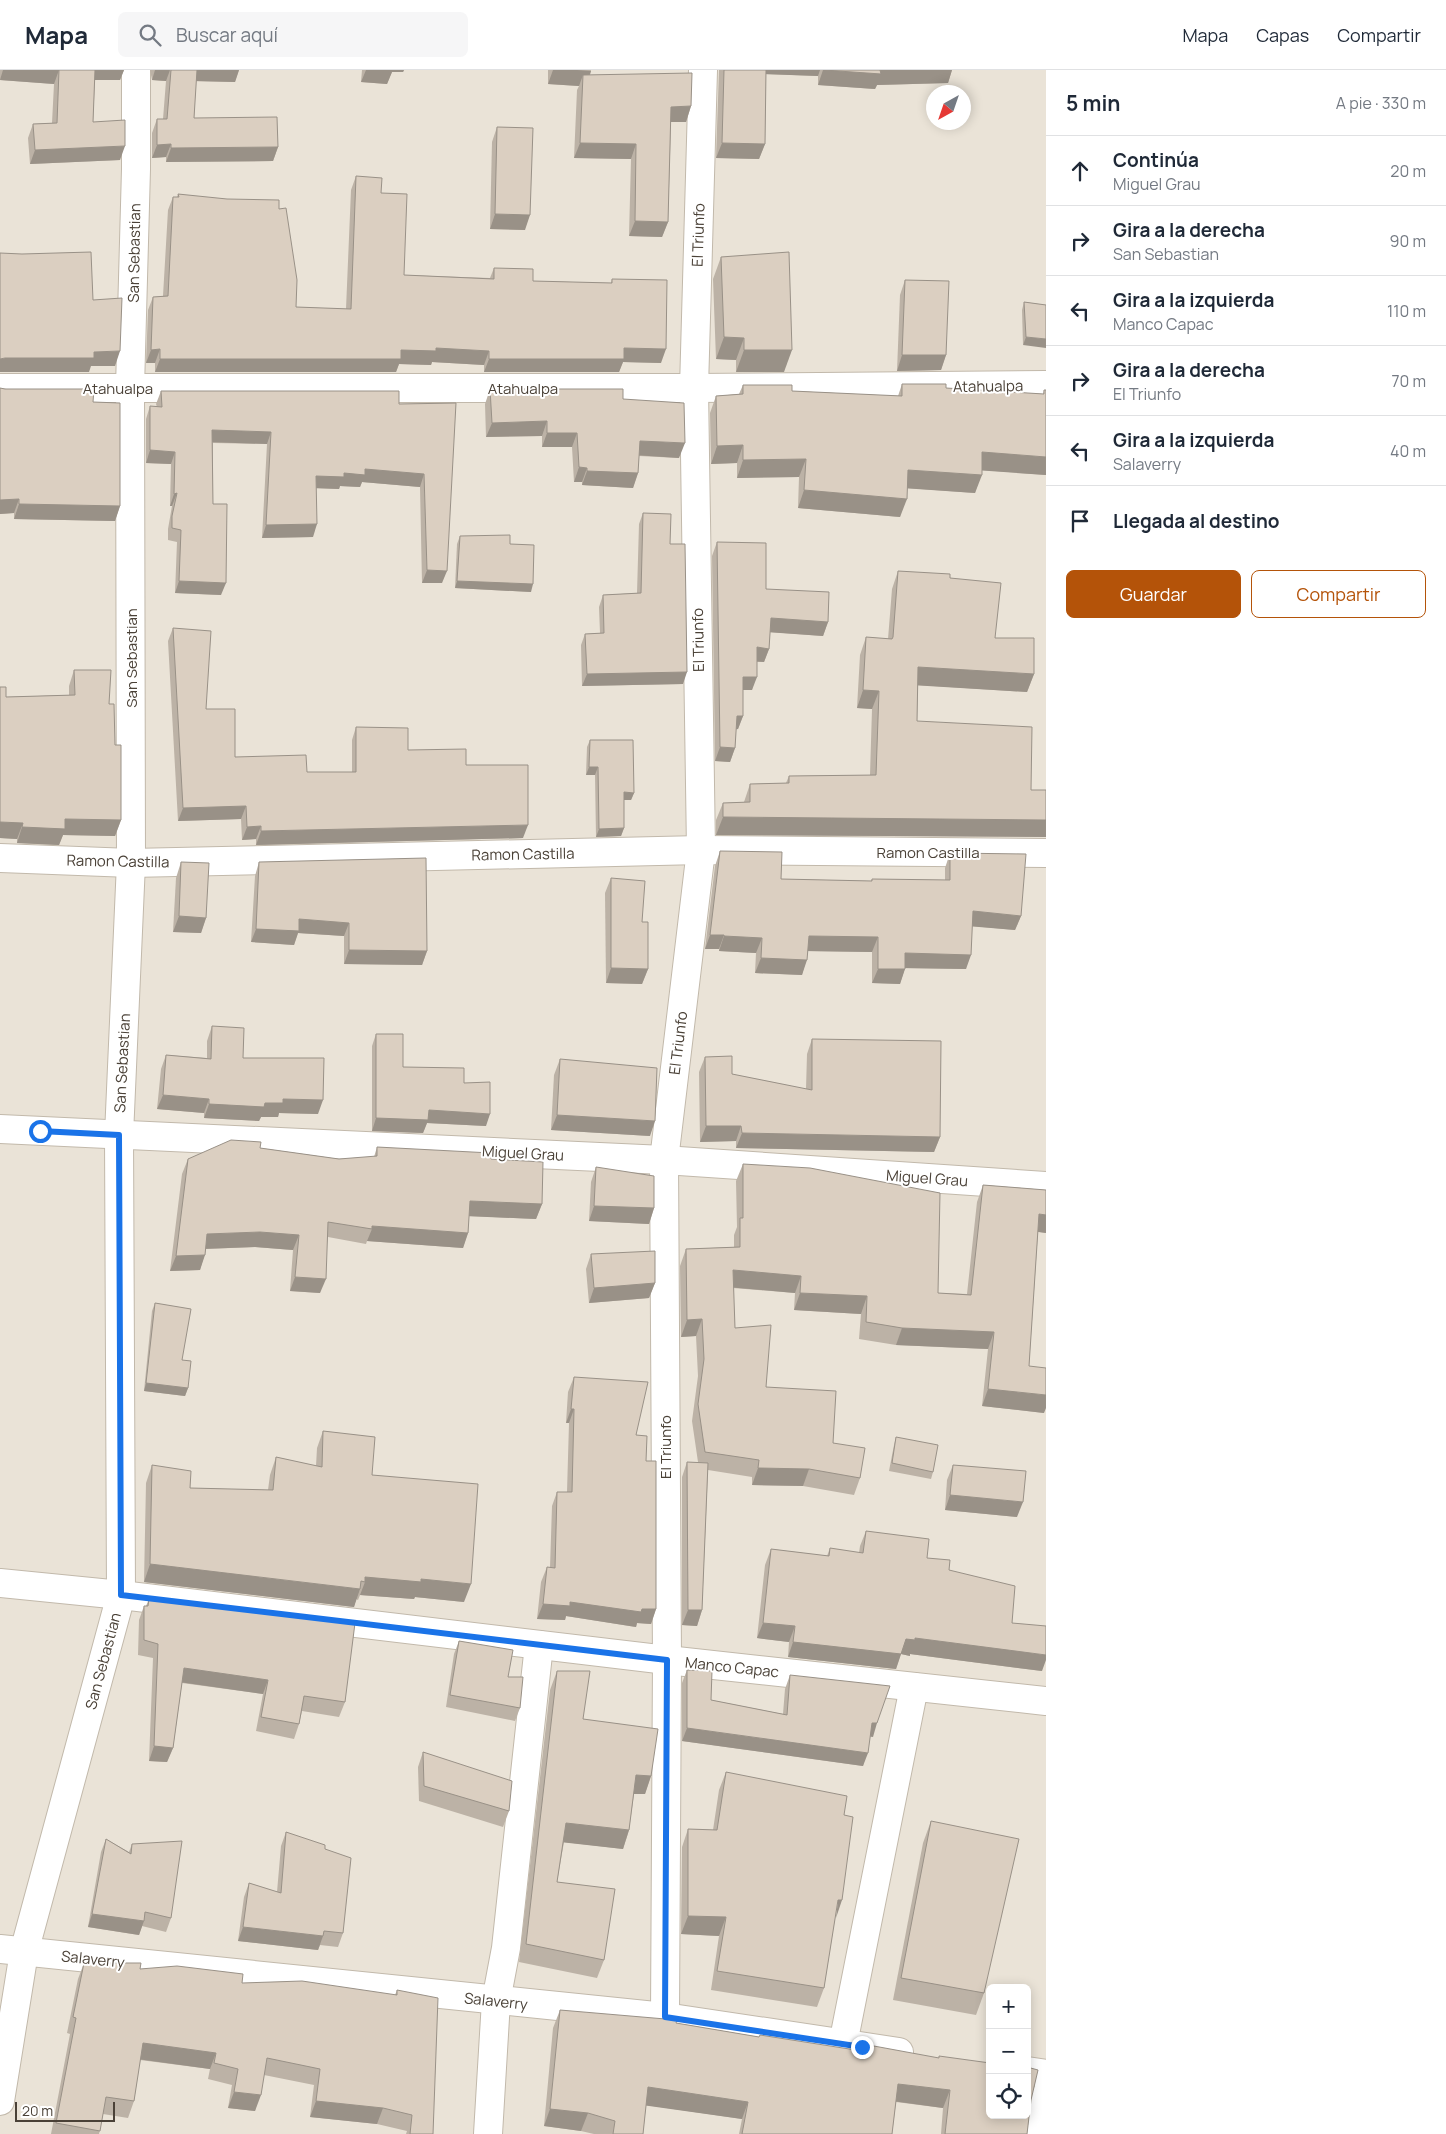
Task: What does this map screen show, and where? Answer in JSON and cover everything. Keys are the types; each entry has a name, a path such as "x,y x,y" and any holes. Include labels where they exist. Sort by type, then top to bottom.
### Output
{"street":[{"name":"San Sebastian","path":"0,2101 12,1951 121,1595 119,1135 131,863 130,388 136,170 136,70"},
{"name":"El Triunfo","path":"665,2017 667,1660 664,1160 702,850 694,388 702,70"},
{"name":"Atahualpa","path":"0,388 694,388 1046,385"},
{"name":"Ramon Castilla","path":"0,858 131,863 702,850 1046,852"},
{"name":"Miguel Grau","path":"0,1129 664,1160 1046,1186"},
{"name":"Manco Capac","path":"0,1583 121,1595 667,1660 1046,1701"},
{"path":"488,2134 496,2001 506,1948 538,1645"},
{"path":"843,2044 914,1686"},
{"name":"Salaverry","path":"12,1951 665,2017 922,2056"},
{"path":"1031,2072 1046,2074"},
{"path":"1038,2134 1046,2095"}],"shaded area":[{"path":"0,70 1046,70 1046,2134 0,2134"}],"building":[{"path":"59,70 95,70 93,122 125,120 125,146 35,150 33,124 57,123"},
{"path":"171,70 197,70 194,118 277,117 278,147 171,148 171,144 157,145 157,119 167,119"},
{"path":"724,70 766,70 765,144 722,143"},
{"path":"824,70 880,70 881,74"},
{"path":"692,73 691,106 671,107 668,222 635,221 636,144 580,143 583,75"},
{"path":"497,127 533,128 530,215 495,214"},
{"path":"356,176 382,178 381,193 407,194 404,275 494,279 494,268 533,269 533,281 612,283 612,279 667,280 666,349 624,348 624,359 489,359 489,351 436,348 436,351 401,350 401,359 160,359 160,349 151,350 153,297 168,296 173,197 179,197 178,194 227,199 279,200 279,209 286,208 297,280 296,307 351,309"},
{"path":"91,252 93,300 122,298 120,351 94,352 94,358 0,359 0,253"},
{"path":"789,252 792,350 744,350 744,338 724,337 721,257"},
{"path":"905,280 949,281 946,355 902,355"},
{"path":"1024,302 1046,305 1046,339 1026,337"},
{"path":"902,384 946,384 946,388 1044,394 1044,390 1046,390 1046,457 982,452 982,475 908,470 907,499 804,490 806,459 743,460 743,445 717,446 716,396 743,394 743,385 792,385 792,391 902,396"},
{"path":"0,388 94,389 93,402 120,403 120,506 19,504 19,499 0,500"},
{"path":"490,389 623,389 623,399 684,403 685,443 640,441 638,473 587,471 587,468 579,467 577,433 547,433 547,421 492,423"},
{"path":"161,391 399,391 399,404 456,403 447,571 427,570 424,474 365,469 365,475 344,473 344,477 316,476 317,524 266,525 271,432 212,430 213,504 227,504 226,583 179,581 181,530 172,528 172,516 177,493 174,494 175,452 150,450 150,406 162,407"},
{"path":"643,513 671,514 670,544 685,544 687,672 587,674 585,634 604,633 603,595 641,593"},
{"path":"510,535 510,544 534,545 533,584 457,581 460,536"},
{"path":"717,542 766,543 766,589 829,592 828,622 771,618 769,649 757,647 757,677 743,677 743,716 737,716 735,748 720,747"},
{"path":"898,571 950,574 950,578 1001,583 995,638 1034,638 1034,674 918,667 917,721 1032,727 1031,790 1046,790 1046,820 723,817 723,803 750,802 750,784 789,783 789,776 876,775 879,691 863,690 866,637 892,639 893,637"},
{"path":"173,628 211,631 206,709 235,709 235,757 306,755 307,772 356,772 356,727 408,728 408,750 466,749 466,765 528,765 528,825 261,831 261,826 247,827 246,806 183,808"},
{"path":"74,670 111,670 109,704 114,704 115,745 121,745 121,820 65,819 65,829 22,827 23,823 0,822 0,687 6,687 6,697 75,695"},
{"path":"590,740 633,740 634,793 624,792 624,828 599,829 598,767 589,767"},
{"path":"720,851 782,852 781,879 872,881 872,879 950,880 950,853 1026,854 1021,916 973,911 971,955 905,953 905,969 878,969 878,937 809,936 807,960 761,958 762,938 710,935"},
{"path":"426,858 427,951 349,950 349,923 299,919 299,931 256,929 259,862"},
{"path":"181,862 209,863 206,918 179,916"},
{"path":"611,878 645,881 642,922 648,922 648,969 611,968"},
{"path":"212,1026 244,1028 243,1058 324,1058 323,1100 283,1099 283,1103 265,1103 264,1107 209,1104 209,1099 163,1095 166,1055 211,1059"},
{"path":"376,1034 403,1034 403,1067 464,1068 464,1083 490,1082 490,1114 429,1110 428,1120 376,1118"},
{"path":"812,1039 941,1041 940,1137 742,1133 741,1126 706,1126 705,1057 732,1056 732,1074 812,1090"},
{"path":"560,1059 657,1068 655,1121 557,1115"},
{"path":"231,1140 261,1142 260,1148 339,1159 377,1156 377,1147 491,1153 491,1159 543,1162 542,1204 470,1201 468,1233 372,1226 372,1229 328,1222 326,1279 295,1277 299,1235 260,1232 207,1234 205,1255 176,1256 188,1159"},
{"path":"743,1164 810,1168 940,1193 938,1293 971,1295 983,1185 1046,1190 1046,1215 1039,1214 1029,1366 1046,1368 1046,1395 988,1389 994,1332 902,1328 866,1322 867,1296 800,1293 801,1276 733,1270 735,1328 771,1325 766,1387 836,1391 833,1443 865,1448 860,1478 809,1469 758,1468 759,1460 705,1452 698,1404 704,1359 702,1319 687,1320 686,1249 740,1247 740,1218 743,1218"},
{"path":"596,1167 654,1176 654,1208 594,1206"},
{"path":"655,1251 655,1283 594,1288 591,1254"},
{"path":"155,1303 191,1309 182,1360 191,1361 188,1388 146,1383"},
{"path":"574,1377 648,1382 636,1435 647,1436 646,1461 656,1461 656,1609 642,1609 641,1612 570,1602 570,1606 543,1604 547,1567 555,1568 557,1492 572,1492 574,1409 571,1409"},
{"path":"323,1431 375,1437 372,1475 478,1484 471,1584 421,1579 421,1582 365,1577 365,1582 361,1581 360,1589 150,1564 152,1465 191,1471 190,1488 273,1490 276,1457 322,1467"},
{"path":"896,1437 938,1445 933,1472 892,1463"},
{"path":"687,1462 708,1463 702,1610 688,1610"},
{"path":"953,1465 1026,1471 1023,1502 950,1495"},
{"path":"866,1531 929,1539 927,1558 950,1560 949,1570 1015,1586 1012,1623 1046,1626 1046,1655 915,1638 915,1640 906,1639 901,1654 793,1642 795,1626 763,1623 771,1549 829,1556 830,1548 863,1553"},
{"path":"149,1599 355,1623 345,1702 304,1696 299,1724 261,1717 268,1680 184,1668 173,1748 154,1746 158,1644 144,1640 144,1606 148,1606"},
{"path":"459,1641 513,1650 508,1677 523,1677 520,1708 450,1695"},
{"path":"687,1670 712,1671 711,1700 787,1715 790,1675 890,1686 877,1723 872,1723 868,1753 687,1728"},
{"path":"557,1671 590,1671 583,1719 658,1729 651,1776 636,1775 629,1830 566,1823 557,1882 615,1889 604,1960 526,1944"},
{"path":"423,1752 512,1781 509,1811 424,1786"},
{"path":"726,1772 847,1796 844,1815 853,1817 842,1900 838,1900 824,1988 717,1971 726,1917 688,1916 688,1829 717,1830"},
{"path":"931,1821 1019,1839 984,1993 901,1978"},
{"path":"286,1832 325,1845 325,1849 351,1858 343,1933 324,1931 323,1936 243,1927 249,1883 281,1893"},
{"path":"106,1839 131,1854 132,1844 182,1841 171,1918 145,1912 144,1921 92,1914"},
{"path":"84,1963 141,1963 140,1969 177,1966 243,1974 242,1983 302,1981 397,1995 397,1990 438,1998 433,2134 410,2134 412,2115 383,2108 316,2101 320,2069 267,2058 261,2095 234,2092 238,2069 214,2063 216,2053 143,2043 134,2101 106,2097 100,2131 56,2123 76,2018 73,2017"},
{"path":"560,2010 677,2020 676,2023 759,2037 760,2035 862,2051 863,2044 939,2058 939,2056 986,2062 986,2119 1029,2119 1027,2134 945,2134 950,2090 898,2084 892,2134 742,2134 748,2102 648,2087 643,2134 613,2134 615,2121 588,2113 550,2109"},
{"path":"1031,2068 1038,2070 1031,2100"}],"route":[{"path":"40,1131 119,1135 121,1595 667,1660 665,2017 862,2047"}]}
